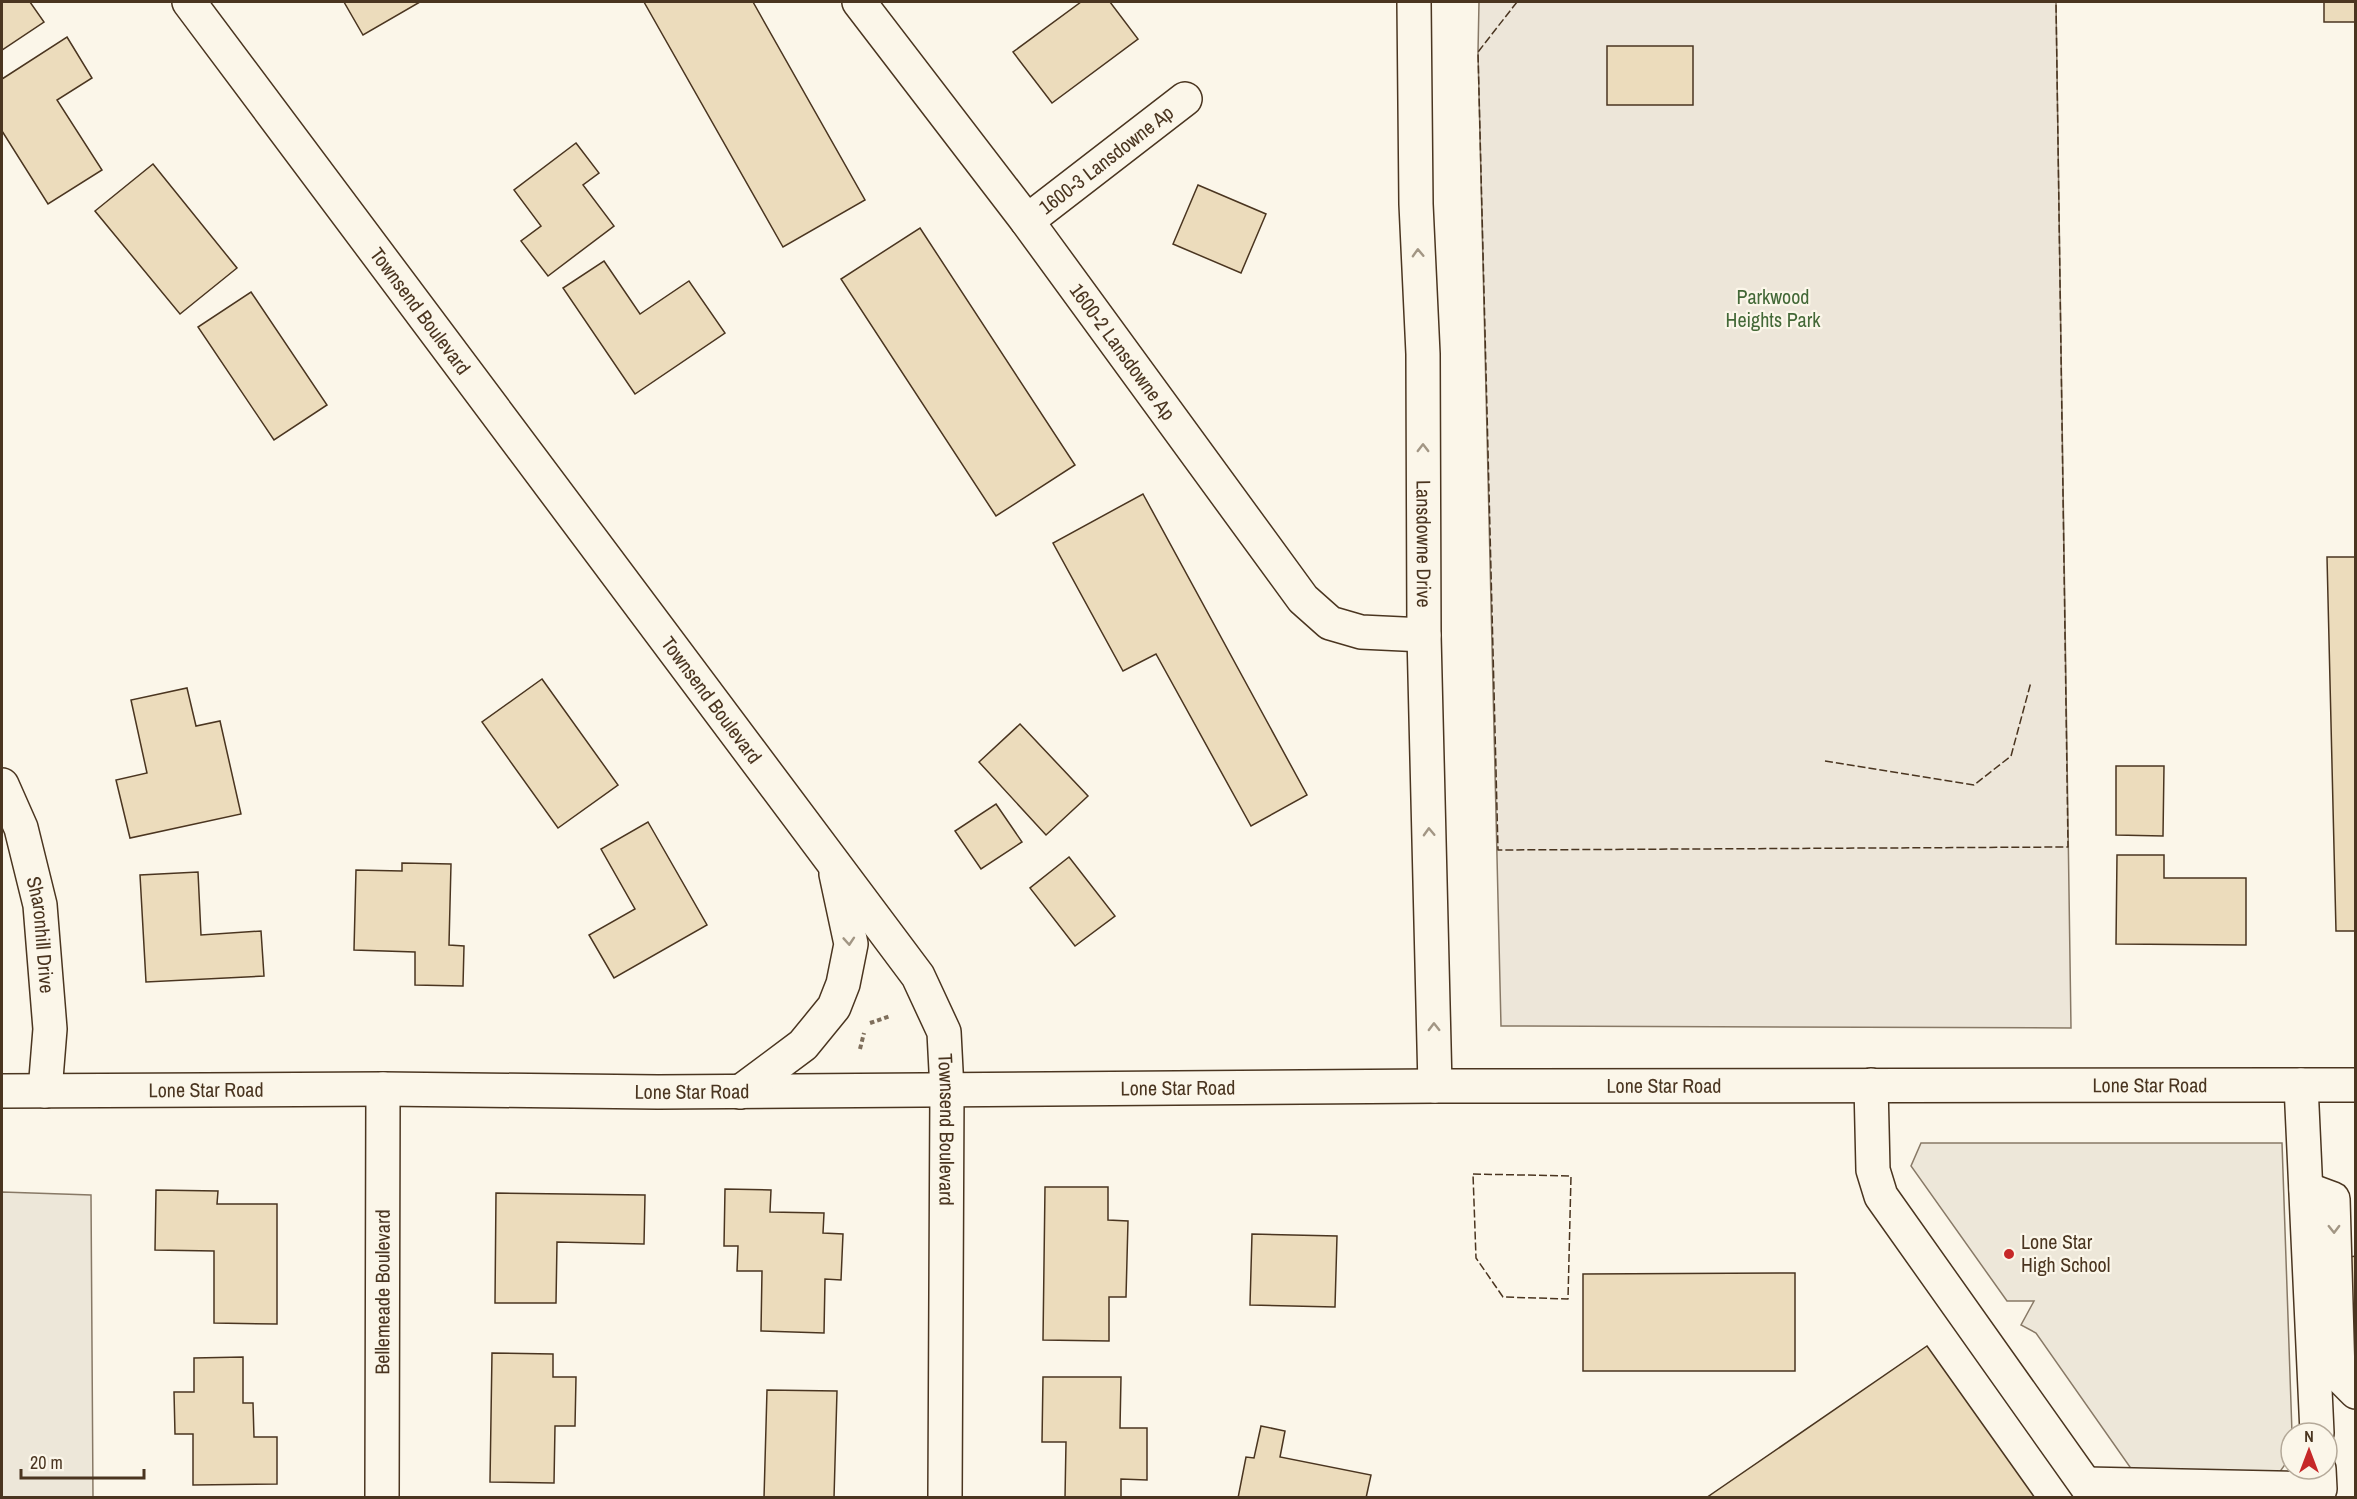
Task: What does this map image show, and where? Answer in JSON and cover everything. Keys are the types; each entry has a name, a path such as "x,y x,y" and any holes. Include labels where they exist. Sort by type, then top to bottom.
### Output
{"street":[{"name":"Townsend Boulevard","path":"189,2 918,976 944,1032 947,1090 945,1497"},
{"name":"1600-2 Lansdowne Ap","path":"860,2 1028,221 1303,600 1330,623 1340,626 1361,632 1424,635"},
{"name":"Lansdowne Drive","path":"1414,2 1416,204 1423,354 1424,635 1436,1086"},
{"name":"1600-3 Lansdowne Ap","path":"1028,221 1185,99"},
{"name":"Sharonhill Drive","path":"2,785 21,828 40,905 50,1029 45,1091"},
{"path":"740,1092 803,1045 834,1007 843,984 851,944 833,864"},
{"path":"1871,1085 1873,1170 1881,1196 2090,1491 2320,1485"},
{"path":"2301,1085 2316,1421"},
{"name":"Lone Star Road","path":"2,1091 383,1089 740,1092 1436,1086 2355,1085"},
{"name":"Bellemeade Boulevard","path":"382,1497 383,1089"},
{"path":"2306,1189 2333,1199 2337,1374 2355,1392"}],"path":[{"path":"860,1049 866,1024"}],"green space":[{"name":"Parkwood Heights Park","path":"1479,2 2056,2 2071,1028 1501,1026 1478,52"}],"shaded area":[{"path":"1921,1143 2282,1143 2292,1421 2279,1421 2279,1473 2262,1497 2151,1497 2036,1333 2021,1325 2034,1301 2007,1301 1911,1166"},
{"path":"2,1192 91,1195 93,1497 2,1497"}],"building":[{"path":"2,2 30,2 44,22 2,50"},
{"path":"344,2 420,2 363,35"},
{"path":"644,2 753,2 865,200 783,247"},
{"path":"1081,2 1110,2 1138,39 1052,103 1013,52"},
{"path":"2324,2 2356,2 2356,22 2324,22"},
{"path":"67,37 92,78 57,100 102,170 48,204 2,131 2,79"},
{"path":"1607,46 1693,46 1693,105 1607,105"},
{"path":"576,143 599,173 583,185 614,226 548,276 521,241 541,226 514,190"},
{"path":"153,164 237,268 180,314 95,211"},
{"path":"1198,185 1266,214 1241,273 1173,244"},
{"path":"920,228 1075,465 996,516 841,279"},
{"path":"604,261 640,314 689,281 725,333 635,394 563,288"},
{"path":"251,292 327,405 274,440 198,327"},
{"path":"1143,494 1307,795 1251,826 1156,654 1123,671 1053,543"},
{"path":"2327,557 2356,557 2356,931 2336,931"},
{"path":"542,679 618,785 558,828 482,722"},
{"path":"187,688 196,726 220,721 241,814 130,838 116,780 147,773 131,700"},
{"path":"1020,724 1088,796 1046,835 979,762"},
{"path":"2116,766 2164,766 2163,836 2116,835"},
{"path":"996,804 1022,842 981,869 955,831"},
{"path":"648,822 707,925 614,978 589,935 635,909 601,849"},
{"path":"2117,855 2164,855 2164,878 2246,878 2246,945 2116,944"},
{"path":"1069,857 1115,916 1075,946 1030,888"},
{"path":"402,863 451,864 449,945 464,946 463,986 415,985 415,952 354,950 356,870 402,871"},
{"path":"198,872 201,935 261,931 264,976 146,982 140,875"},
{"path":"1045,1187 1108,1187 1108,1220 1128,1221 1126,1297 1109,1297 1109,1341 1043,1340"},
{"path":"725,1189 771,1190 770,1212 824,1213 823,1233 843,1234 841,1280 825,1279 824,1333 761,1331 762,1271 737,1271 738,1246 724,1246"},
{"path":"156,1190 218,1191 217,1204 277,1204 277,1324 214,1323 214,1251 155,1250"},
{"path":"496,1193 645,1195 644,1244 557,1242 556,1303 495,1303"},
{"path":"1252,1234 1337,1236 1335,1307 1250,1305"},
{"path":"2356,1256 2356,1380 2353,1380 2349,1257"},
{"path":"1795,1273 1795,1371 1583,1371 1583,1274"},
{"path":"1927,1346 2035,1498 1706,1498"},
{"path":"492,1353 553,1354 553,1377 576,1377 575,1426 555,1426 554,1483 490,1482"},
{"path":"243,1357 243,1403 253,1403 254,1437 277,1437 277,1484 193,1485 193,1434 175,1434 174,1392 194,1392 194,1358"},
{"path":"1043,1377 1121,1377 1120,1428 1147,1428 1147,1480 1121,1479 1121,1498 1065,1498 1066,1442 1042,1442"},
{"path":"767,1390 837,1391 834,1498 764,1498"},
{"path":"1261,1426 1285,1431 1280,1457 1371,1475 1366,1498 1238,1498 1246,1457 1254,1458"}],"fence":[{"path":"1517,2 1478,52 1498,850 2068,847 2056,2"},
{"path":"1825,761 1974,785 2011,756 2031,682"},
{"path":"1473,1174 1571,1176 1568,1299 1503,1297 1476,1258 1473,1174"}],"place":[{"name":"Lone Star High School","path":"2009,1254"}]}
